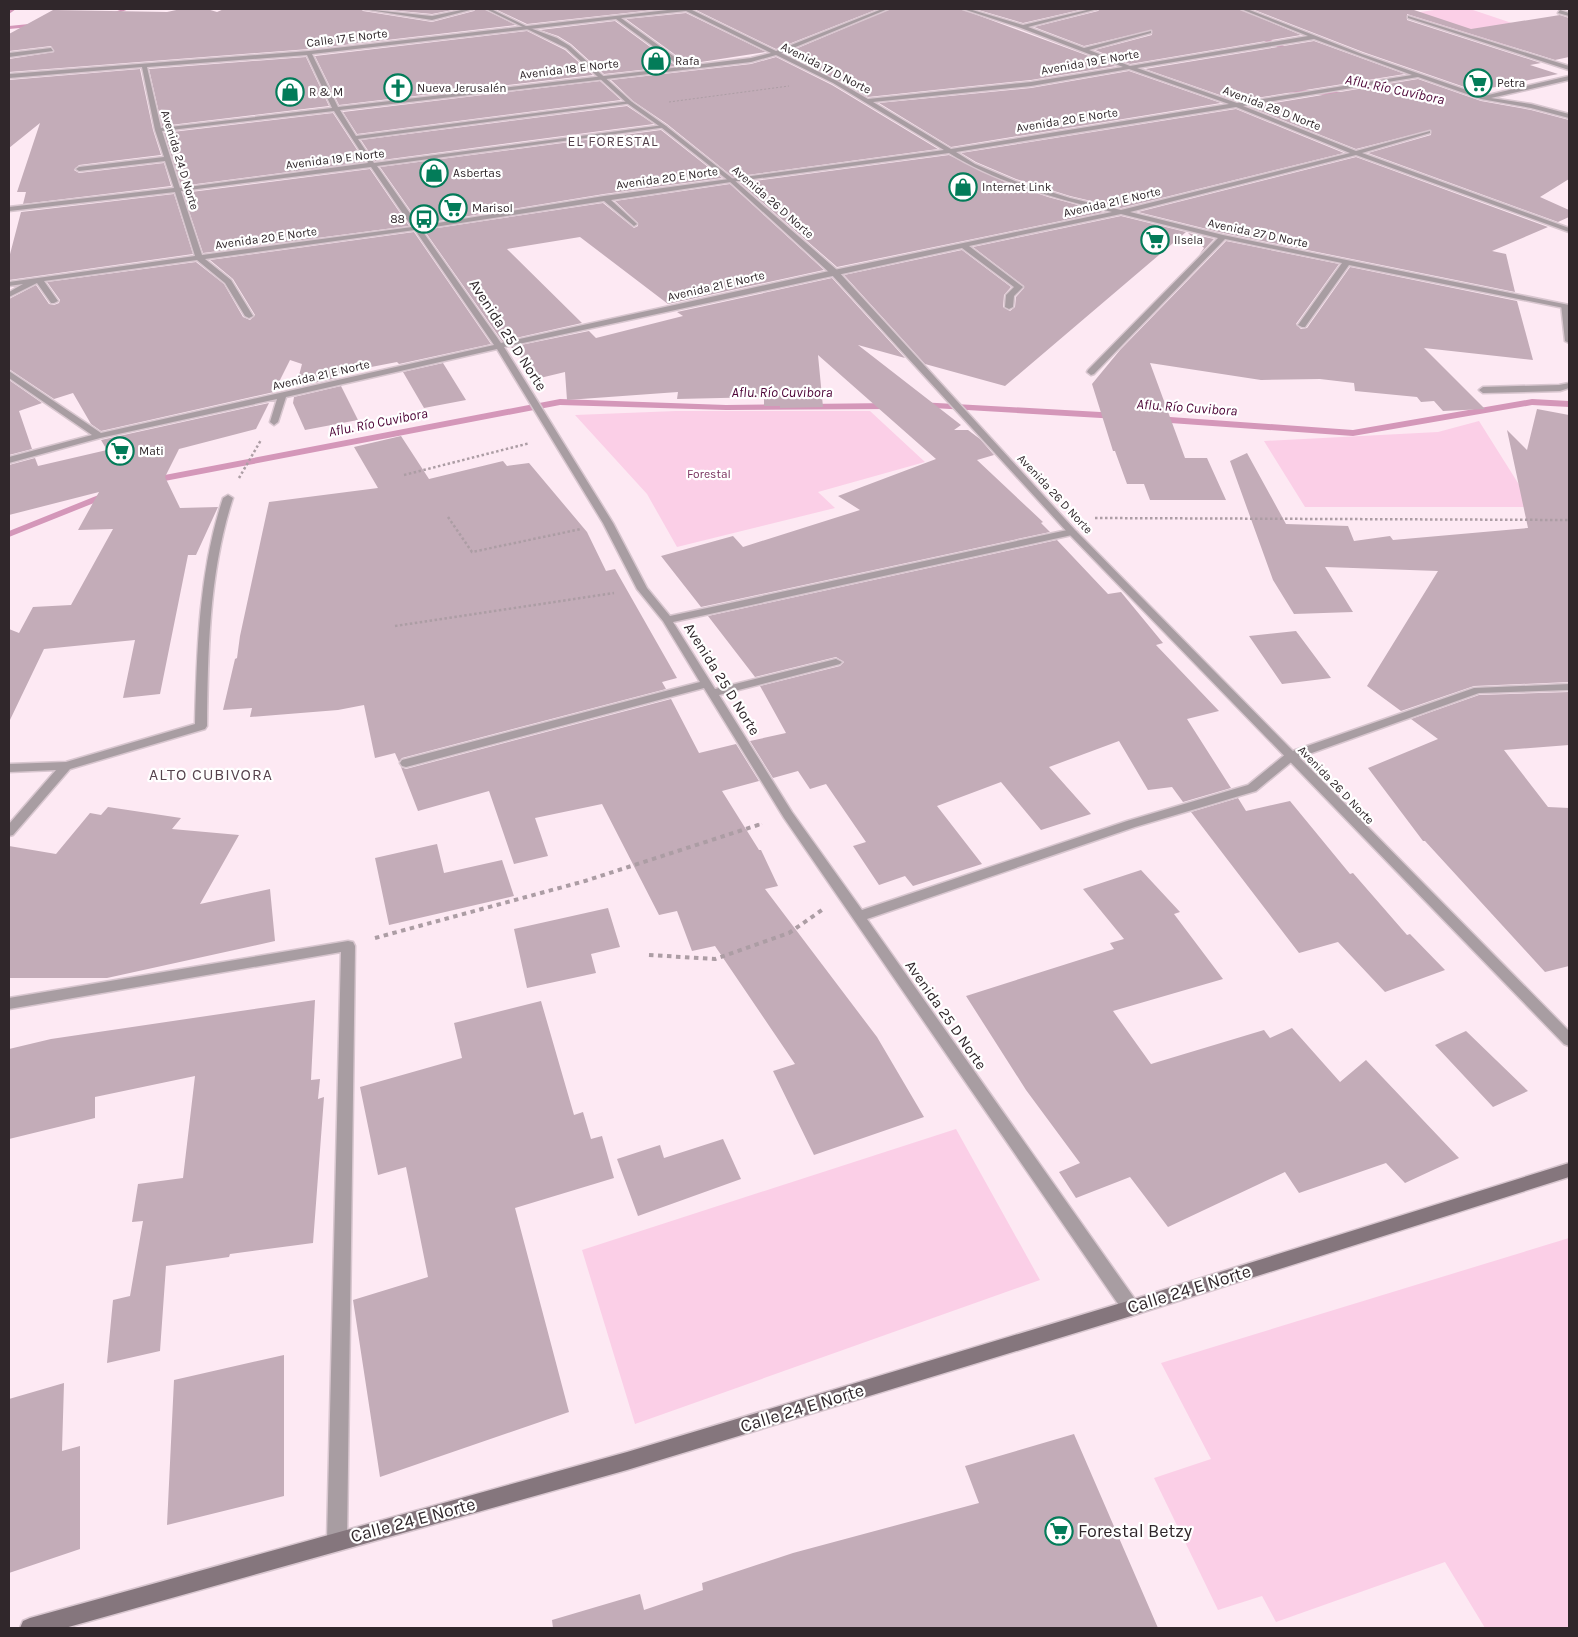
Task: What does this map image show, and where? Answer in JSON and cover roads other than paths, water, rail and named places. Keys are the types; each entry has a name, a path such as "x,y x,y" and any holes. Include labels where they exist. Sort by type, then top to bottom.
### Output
{"main road":[{"name":"Calle 24 E Norte","path":"30,1628 627,1461 1131,1308 1569,1170"}],"street":[{"path":"365,9 432,18 472,9"},
{"name":"Avenida 26 D Norte","path":"488,9 528,29 555,39 568,48 632,105 664,127 731,180 834,272 1072,532 1569,1040"},
{"name":"Calle 17 E Norte","path":"9,76 309,53 687,9"},
{"name":"Avenida 17 D Norte","path":"687,9 832,81 952,151"},
{"name":"Avenida 18 E Norte","path":"158,130 751,60 776,53 886,9"},
{"name":"Avenida 28 D Norte","path":"965,9 1023,27 1128,67 1234,104 1356,153 1569,230"},
{"path":"1023,27 1096,9"},
{"path":"1244,9 1249,9"},
{"path":"1244,9 1416,76 1483,98 1531,106 1569,116"},
{"path":"1560,12 1569,15"},
{"path":"615,16 686,68"},
{"path":"1410,17 1569,68"},
{"path":"1084,50 1148,32"},
{"name":"Avenida 19 E Norte","path":"868,101 1031,84 1314,37"},
{"path":"9,55 51,50"},
{"name":"Avenida 25 D Norte","path":"309,53 336,109 354,138 499,346 608,523 642,589 667,620 788,815 1131,1308"},
{"name":"Avenida 24 D Norte","path":"144,66 166,159 200,259"},
{"name":"Avenida 20 E Norte","path":"9,284 417,228 731,180 952,151 1416,76"},
{"path":"1483,98 1569,78"},
{"path":"354,138 632,105"},
{"name":"Avenida 19 E Norte","path":"9,209 177,190 664,127"},
{"name":"Avenida 21 E Norte","path":"9,460 99,436 499,346 834,272 1122,212 1356,153 1428,132"},
{"name":"Avenida 27 D Norte","path":"952,151 973,165 1013,182 1068,199 1223,237 1566,306"},
{"path":"79,169 166,159"},
{"path":"604,198 634,224"},
{"path":"1091,372 1223,237"},
{"path":"964,246 1019,287 1010,295 1009,307"},
{"path":"200,259 228,282 249,316"},
{"path":"1302,325 1346,263"},
{"path":"9,296 38,279 54,301"},
{"path":"1566,306 1569,341"},
{"path":"9,374 99,436"},
{"path":"1483,390 1560,388 1569,386"},
{"path":"274,422 282,395"},
{"path":"9,768 66,766 201,726 202,632 217,532 228,498"},
{"path":"667,620 1072,532"},
{"path":"406,762 709,688 836,662"},
{"path":"860,916 1130,824 1252,788 1291,756 1478,690 1569,687"},
{"path":"9,832 66,766"},
{"path":"9,1002 348,946 337,1541"}],"waterway":[{"path":"9,13 14,9"},
{"path":"106,16 127,9"},
{"path":"9,28 39,25"},
{"name":"Aflu. Río Cuvíbora","path":"1252,34 1296,53"},
{"name":"Aflu. Río Cuvíbora","path":"1285,90 1354,95"},
{"name":"Aflu. Río Cuvibora","path":"149,481 560,402 726,408 891,406"},
{"name":"Aflu. Río Cuvibora","path":"1156,419 1353,433 1532,402 1569,404"},
{"name":"Aflu. Río Cuvibora","path":"919,405 1118,416"},
{"name":"Aflu. Río Cuvibora","path":"9,534 111,493"}],"place":[{"name":"Rafa","path":"656,61"},
{"name":"Petra","path":"1478,83"},
{"name":"Nueva Jerusalén","path":"398,88"},
{"name":"R & M","path":"290,92"},
{"name":"Asbertas","path":"434,173"},
{"name":"Internet Link","path":"963,187"},
{"name":"Marisol","path":"453,208"},
{"name":"88","path":"424,219"},
{"name":"Ilsela","path":"1155,240"},
{"name":"Mati","path":"120,451"},
{"name":"Forestal Betzy","path":"1059,1531"}],"district":[{"name":"EL FORESTAL","path":"613,141"},
{"name":"ALTO CUBIVORA","path":"211,774"}],"park label":[{"name":"Forestal","path":"709,474"}]}
